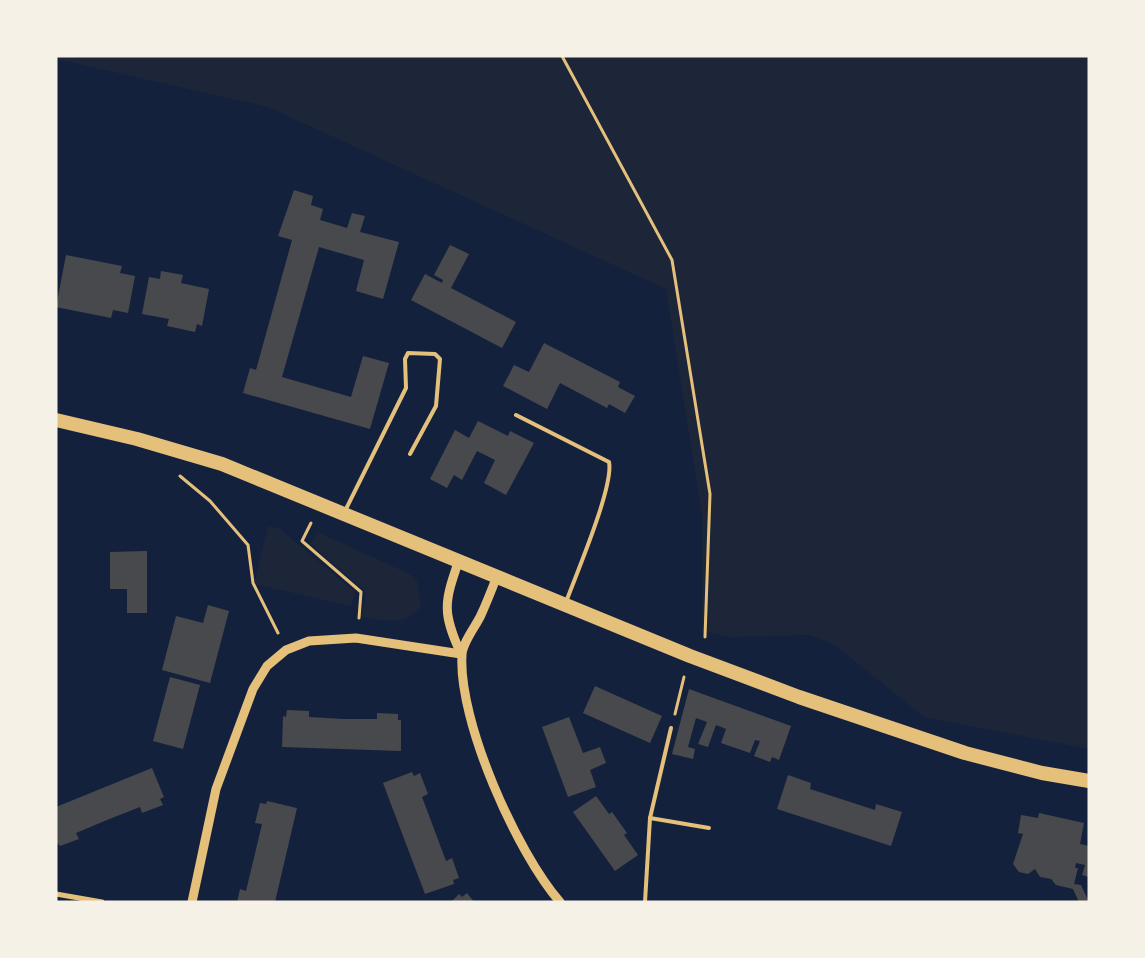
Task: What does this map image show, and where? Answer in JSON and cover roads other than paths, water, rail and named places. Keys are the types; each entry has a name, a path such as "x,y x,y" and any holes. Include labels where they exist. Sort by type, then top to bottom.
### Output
{"highway":[{"path":"56,420 137,439 222,464 344,512 675,649 799,697 965,753 1042,773 1089,782"}],"street":[{"path":"459,560 446,596 449,628 461,654 466,697 496,789 531,862 560,902"},
{"path":"461,654 497,576"},
{"path":"192,902 216,789 253,689 267,666 286,650 309,641 356,638 461,654"},
{"path":"56,894 102,902"}],"lane":[{"path":"344,512 406,388 405,359 408,353 435,354 440,359 436,406 410,454"},
{"path":"516,415 609,462 610,471 604,495 565,604"},
{"path":"645,902 650,818 671,728"},
{"path":"650,818 708,828"}]}
